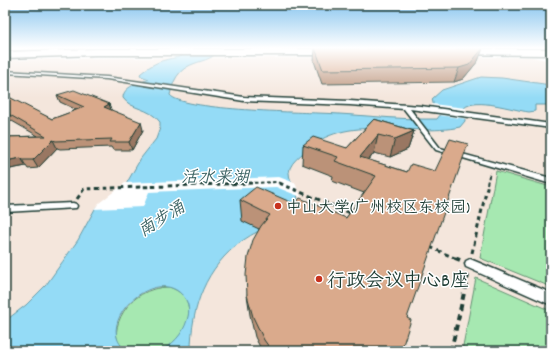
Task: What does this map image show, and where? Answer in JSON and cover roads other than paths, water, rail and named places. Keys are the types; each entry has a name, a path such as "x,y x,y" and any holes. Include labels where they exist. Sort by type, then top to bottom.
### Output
{"lane":[{"path":"550,65 551,76"},
{"path":"5,72 71,74 142,82 244,99 343,102 406,107 551,126"},
{"path":"406,107 438,149 551,181"},
{"path":"5,209 73,206"},
{"path":"470,264 551,299"}],"water":[{"name":"活水来湖","path":"154,65 192,65 186,67 180,73 174,82 170,95 179,100 216,107 407,119 437,119 440,115 434,107 432,99 442,90 481,77 502,78 551,85 551,105 535,105 535,111 529,112 495,105 470,105 464,108 465,121 460,127 440,130 379,128 359,129 339,132 321,140 294,161 290,168 289,173 291,181 298,197 297,202 280,219 246,238 229,251 210,276 203,289 194,319 191,351 159,351 173,343 180,335 189,311 184,297 172,288 158,287 144,292 132,301 122,313 116,326 118,339 127,351 5,351 5,321 26,305 46,285 78,240 96,207 125,186 141,158 156,139 160,128 160,122 156,117 131,105 123,98 124,94 129,88 149,79 141,76 140,74"}],"place":[{"name":"中山大学(广州校区东校园)","path":"278,206"},
{"name":"行政会议中心B座","path":"319,279"}],"water label":[{"name":"南步涌","path":"161,218"}]}
